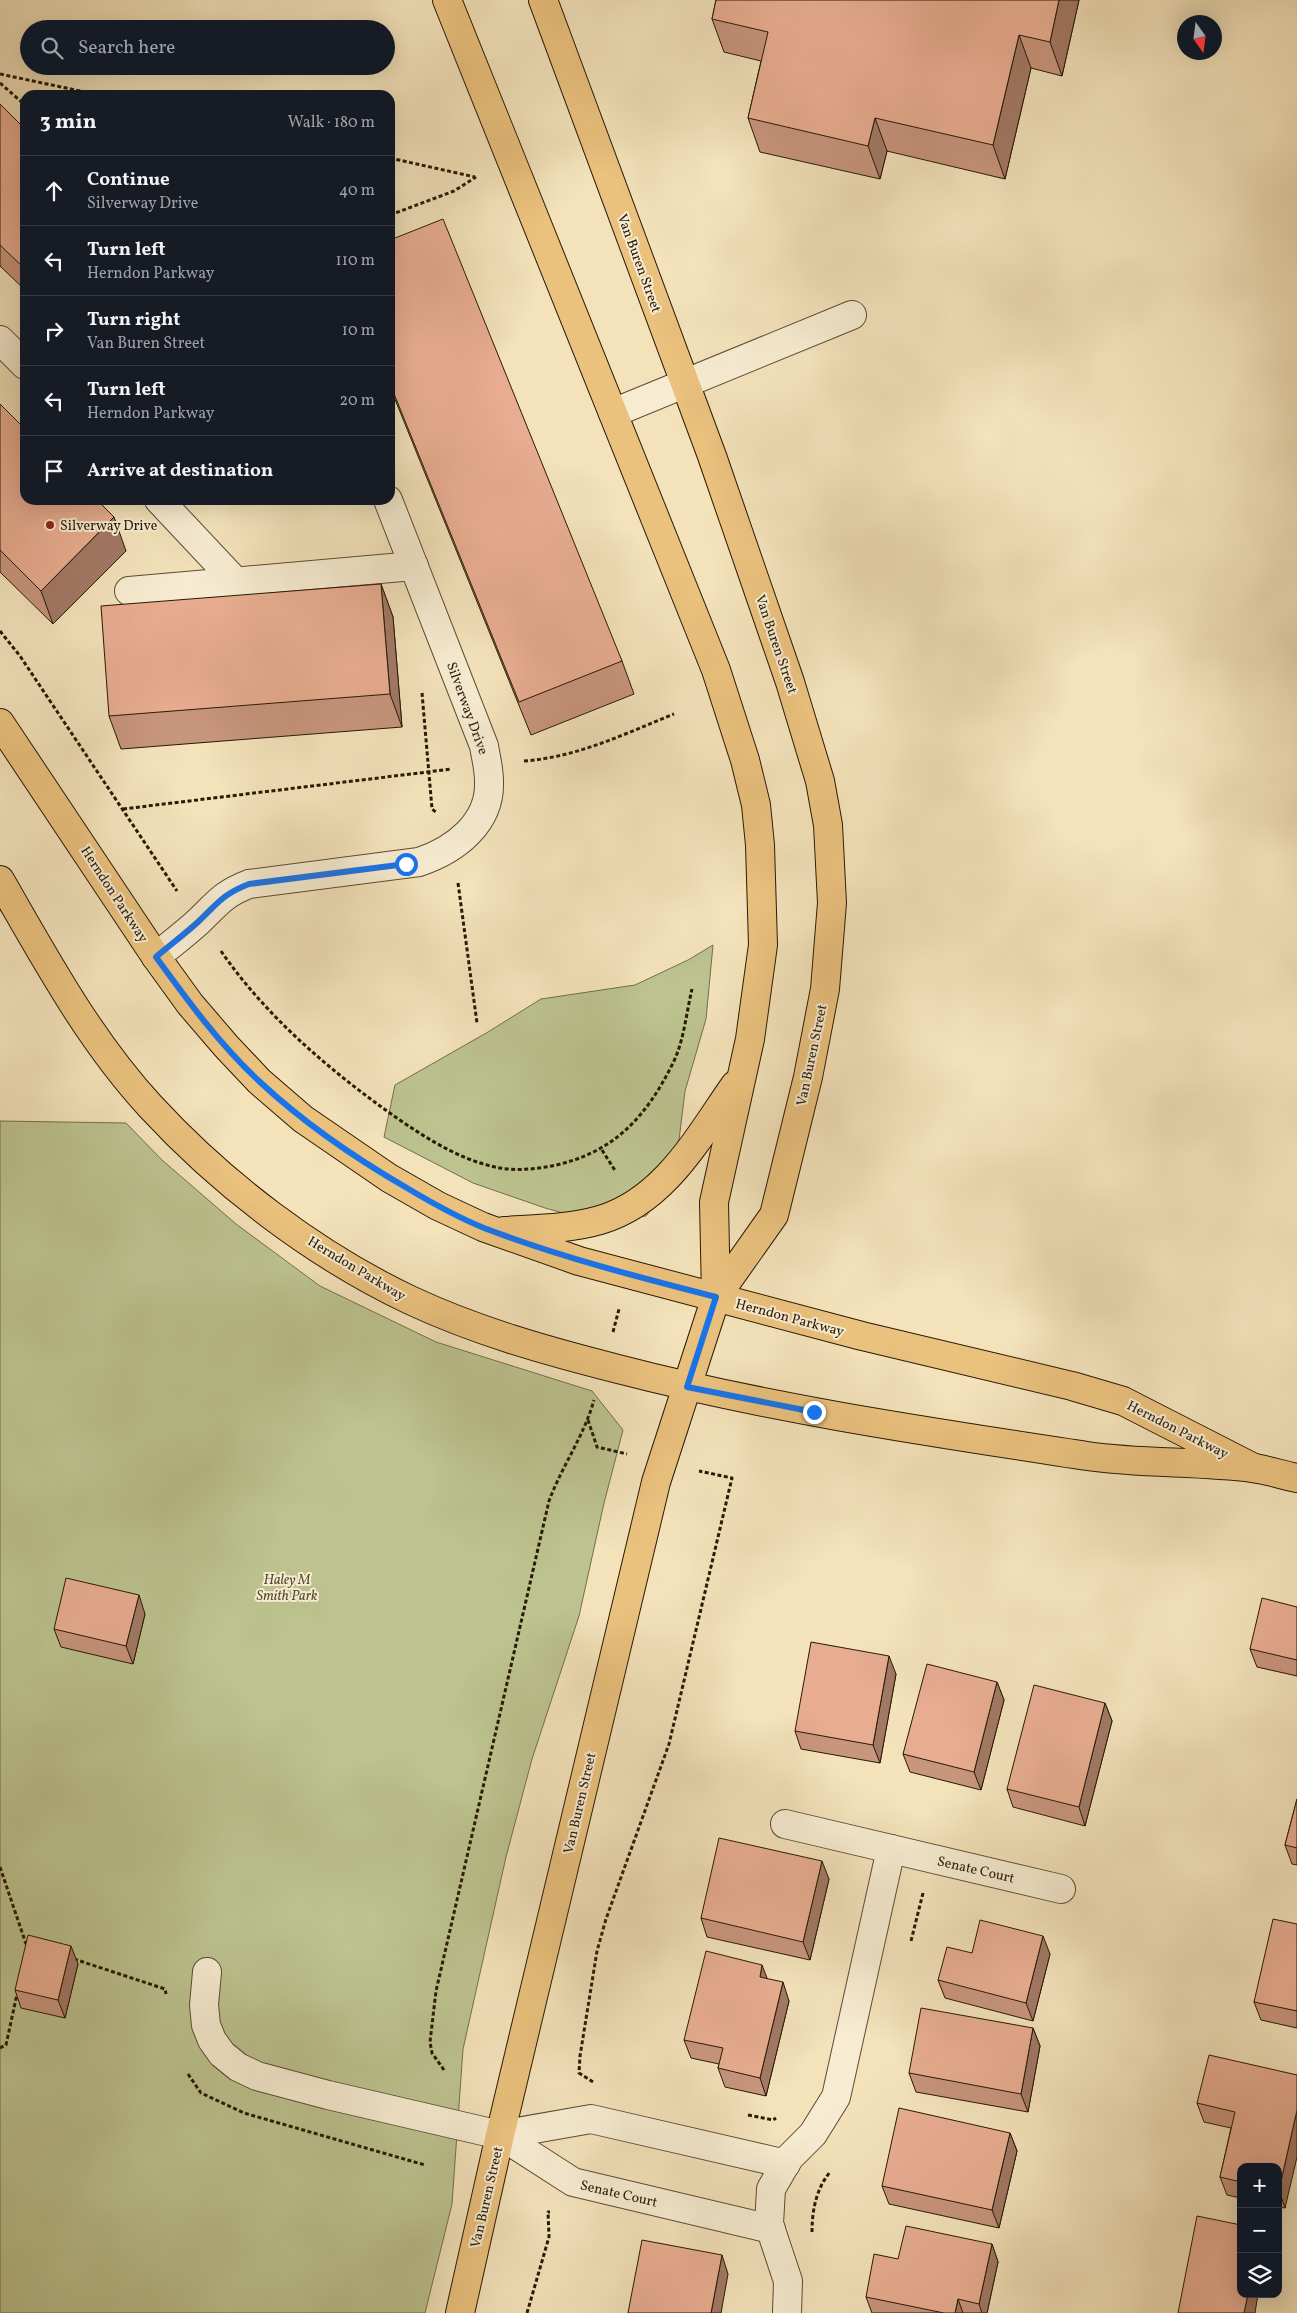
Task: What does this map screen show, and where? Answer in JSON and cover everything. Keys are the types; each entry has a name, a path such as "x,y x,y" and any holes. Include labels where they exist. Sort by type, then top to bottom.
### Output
{"main road":[{"name":"Van Buren Street","path":"447,0 732,715 746,760 756,805 760,845 763,946 744,1073 714,1202 716,1297"},
{"name":"Van Buren Street","path":"460,2313 500,2135 656,1482 716,1297 774,1215 808,1077 825,989 830,945 832,863 827,816 808,737 712,456 543,0"},
{"name":"Herndon Parkway","path":"0,723 156,957 190,1004 259,1081 303,1119 389,1178 438,1206 495,1232 579,1261 862,1336 1072,1386 1123,1401 1254,1468"},
{"name":"Herndon Parkway","path":"0,880 77,1012 148,1104 189,1145 242,1192 307,1239 365,1276 411,1300 470,1325 525,1344 687,1387 850,1418 1093,1457 1254,1468 1297,1478"},
{"path":"495,1232 578,1225 613,1215 637,1203 674,1171 744,1073"}],"street":[{"path":"612,414 852,315"},
{"path":"0,340 20,360"},
{"path":"164,505 236,582"},
{"name":"Silverway Drive","path":"156,957 198,922 224,896 236,889 249,884 419,862 451,848 468,835 480,818 487,801 490,782 484,746 390,505"},
{"path":"129,591 414,566"},
{"name":"Senate Court","path":"785,1824 1060,1889"},
{"path":"788,2313 788,2282 770,2224 771,2189 789,2158 813,2134 836,2098 892,1849"},
{"path":"207,1972 204,1992 206,2025 212,2040 222,2054 238,2067 257,2076 328,2095 500,2135 592,2119 786,2164"},
{"name":"Senate Court","path":"500,2135 573,2182 771,2229"}],"path":[{"path":"0,74 75,90"},
{"path":"0,83 20,101"},
{"path":"395,159 476,177 454,192 395,213"},
{"path":"0,631 20,656 180,895"},
{"path":"421,687 432,809 439,814"},
{"path":"521,761 545,760 577,753 674,714"},
{"path":"123,809 459,768"},
{"path":"458,882 477,1023"},
{"path":"217,945 254,994 313,1054 366,1096 428,1138 457,1153 500,1168 545,1167 568,1162 602,1150 619,1138 635,1122 672,1065 680,1042 692,989"},
{"path":"602,1150 620,1177"},
{"path":"444,2070 432,2053 430,2042 436,1991 549,1501 588,1420 597,1447"},
{"path":"597,2084 579,2073 581,2042 597,1951 606,1919 669,1744 732,1478"},
{"path":"0,1867 26,1944"},
{"path":"745,2114 773,2120 781,2116"},
{"path":"527,2313 549,2237 548,2212 556,2211"}],"green space":[{"path":"713,945 706,1019 685,1091 679,1140 659,1199 646,1216 595,1222 545,1208 473,1183 384,1137 395,1085 488,1032 541,999 635,985 688,960"},
{"name":"Haley M Smith Park","path":"0,1121 126,1123 162,1160 236,1224 320,1286 436,1342 592,1391 623,1430 604,1503 579,1616 532,1759 506,1857 463,2049 452,2204 425,2313 0,2313"}],"building":[{"path":"716,0 1059,0 1050,42 1019,35 993,145 875,118 868,146 748,118 768,32 712,19"},
{"path":"0,104 20,124 20,264 0,245"},
{"path":"443,219 622,661 519,702 395,396 395,238"},
{"name":"Silverway Drive","path":"0,404 20,424 20,505 102,505 114,517 41,591 0,550"},
{"path":"381,584 390,694 109,716 101,606"},
{"path":"66,1578 139,1595 126,1646 54,1629"},
{"path":"1262,1598 1297,1607 1297,1660 1250,1649"},
{"path":"811,1642 889,1656 873,1745 795,1731"},
{"path":"927,1664 997,1682 974,1772 903,1754"},
{"path":"1034,1685 1105,1703 1079,1807 1007,1789"},
{"path":"1297,1799 1297,1848 1285,1845"},
{"path":"719,1838 822,1861 803,1942 701,1918"},
{"path":"1273,1919 1297,1924 1297,2011 1254,2002"},
{"path":"980,1920 1043,1936 1026,2003 938,1980 947,1947 972,1953"},
{"path":"28,1935 71,1946 58,2000 15,1990"},
{"path":"706,1951 762,1965 760,1977 783,1982 760,2078 718,2068 723,2048 684,2040"},
{"path":"921,2008 1033,2028 1021,2094 909,2073"},
{"path":"1209,2055 1297,2075 1297,2110 1282,2177 1282,2163 1237,2163 1237,2181 1220,2177 1235,2112 1197,2103"},
{"path":"899,2108 1010,2133 992,2210 882,2186"},
{"path":"1197,2216 1237,2224 1237,2298 1247,2298 1244,2313 1178,2313"},
{"path":"906,2226 992,2244 979,2304 958,2299 955,2313 944,2313 866,2297 874,2254 898,2259"},
{"path":"642,2240 722,2255 711,2313 628,2313"}],"place":[{"name":"Silverway Drive","path":"50,525"}],"route":[{"path":"406,864 249,884 224,896 198,922 156,957 190,1004 259,1081 303,1119 344,1149 389,1178 438,1206 526,1244 579,1261 716,1297 687,1387 814,1412"}]}
